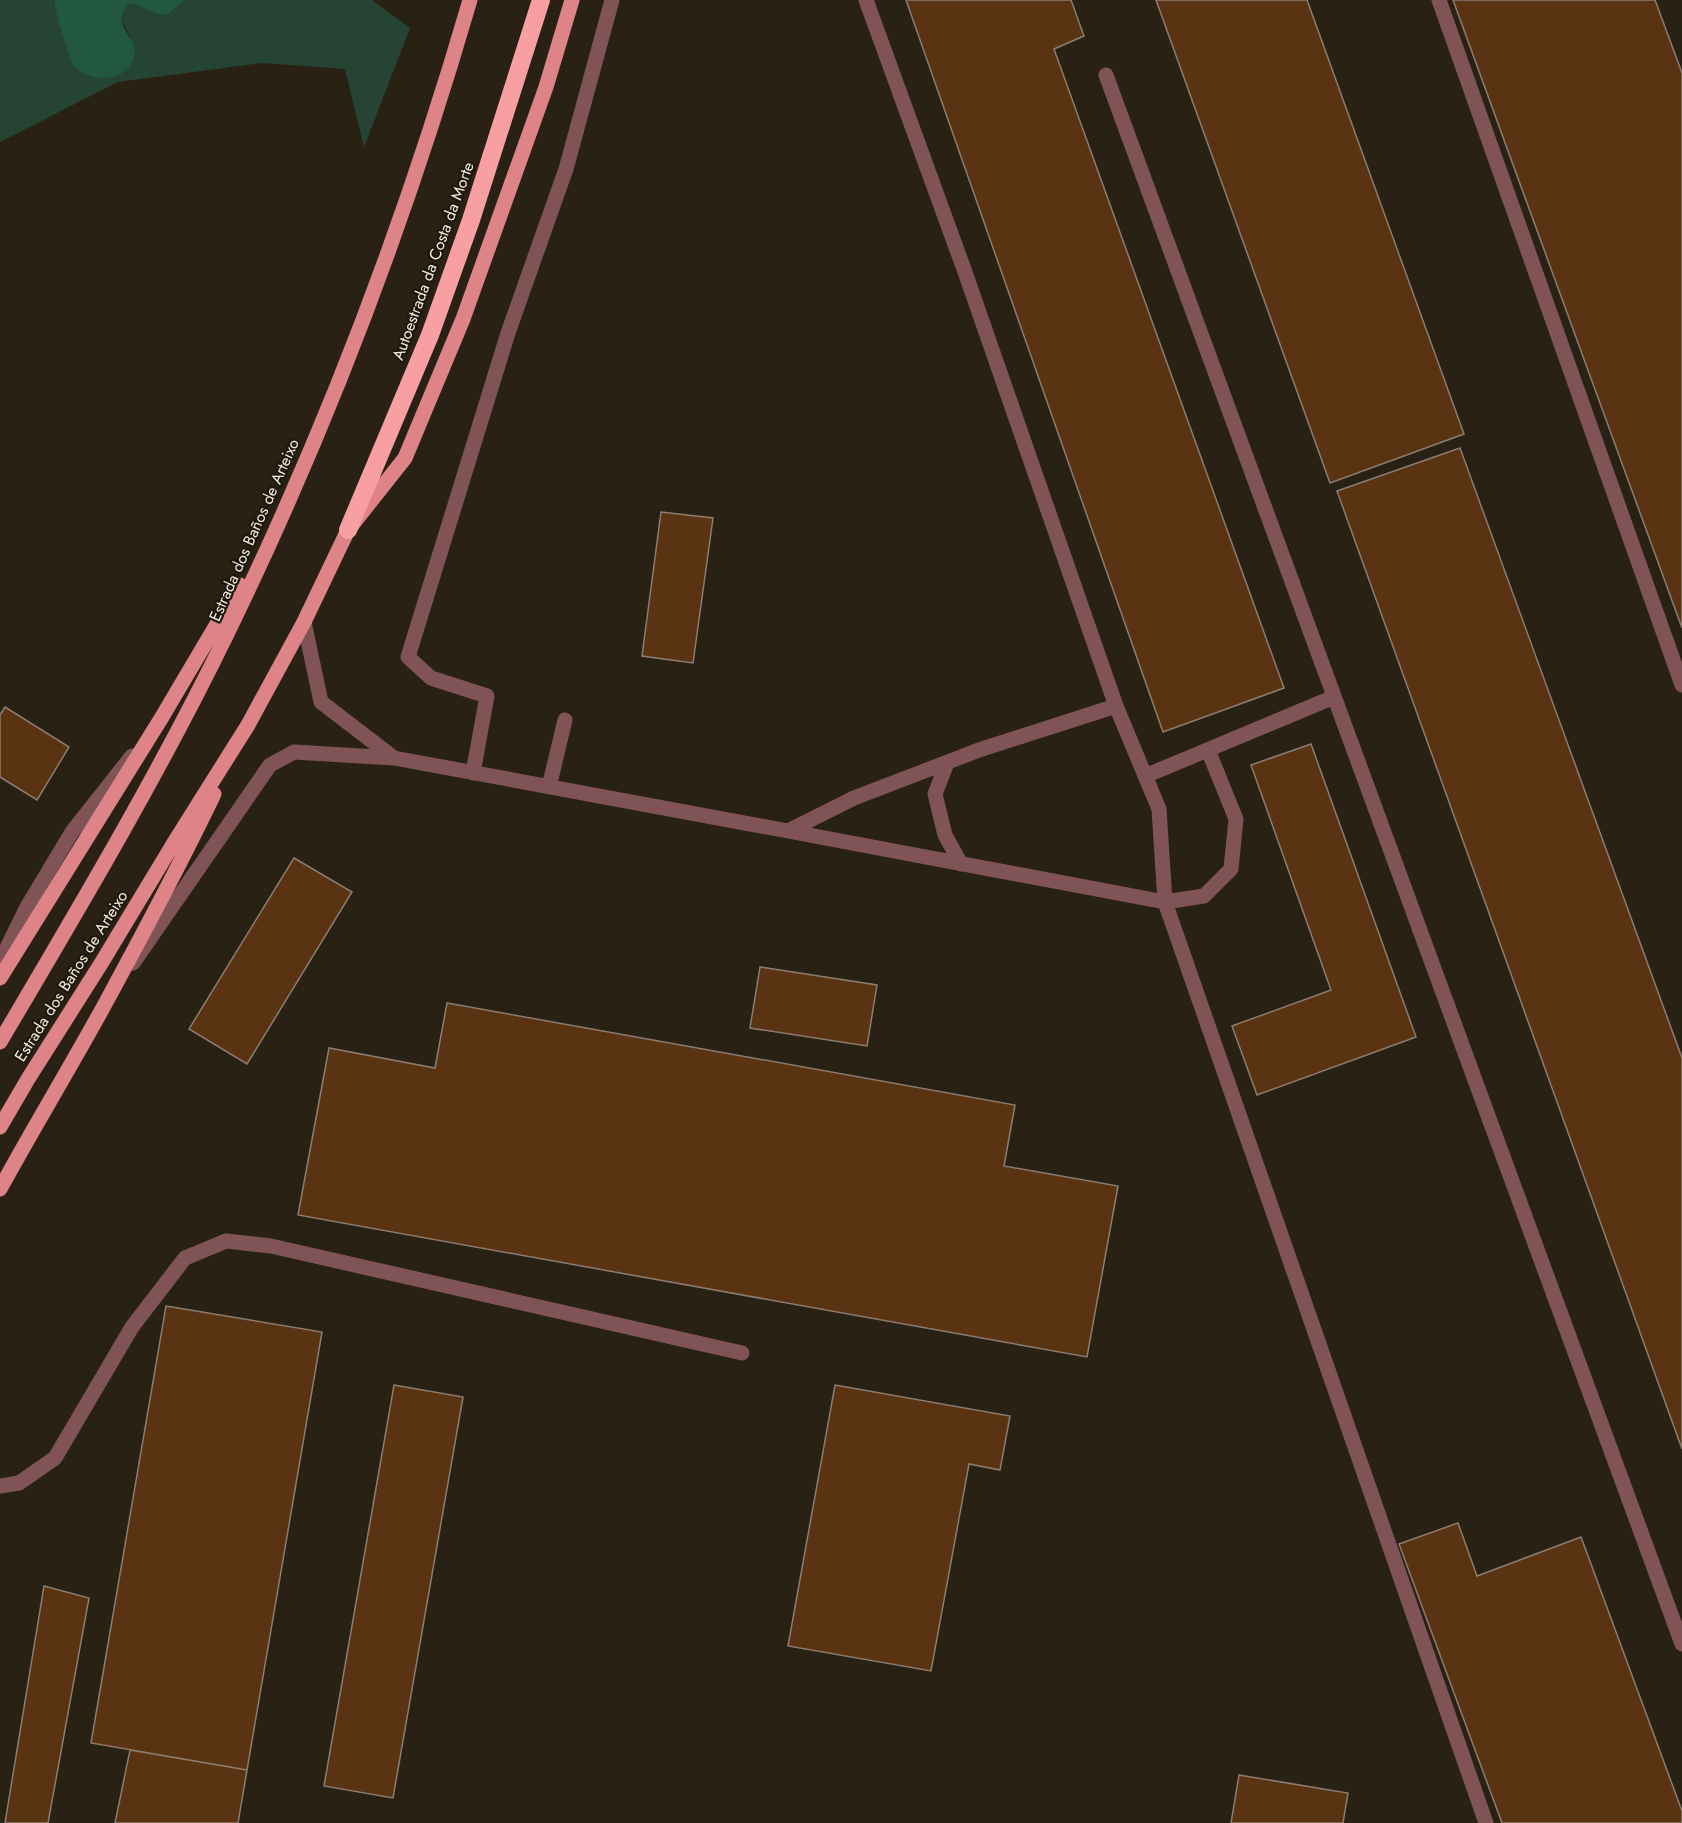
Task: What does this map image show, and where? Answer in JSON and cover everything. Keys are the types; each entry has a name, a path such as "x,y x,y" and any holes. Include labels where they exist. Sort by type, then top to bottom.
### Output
{"highway":[{"name":"Autoestrada da Costa da Morte","path":"348,530 430,335 471,220 541,0"}],"main road":[{"name":"Estrada dos Baños de Arteixo","path":"0,1042 155,771 226,636 288,505 382,268 444,89 470,0"},
{"name":"Estrada dos Baños de Arteixo","path":"0,1126 248,725 304,622 348,530 405,458 464,319 546,87 573,0"},
{"path":"0,978 162,717 288,505"},
{"path":"0,1190 182,860 248,725"}],"lane":[{"path":"473,773 487,696 431,678 408,657 508,333 566,169 612,0"},
{"path":"866,0 965,272 1116,706 1159,809 1165,902 1486,1823"},
{"path":"1439,0 1682,685"},
{"path":"1106,75 1682,1644"},
{"path":"304,622 321,702 393,758"},
{"path":"1145,776 1334,697"},
{"path":"788,831 854,798 979,750 1116,706"},
{"path":"0,962 27,907 72,832 162,717"},
{"path":"549,787 565,720"},
{"path":"104,1005 270,765 294,752 393,758 1165,902 1204,896 1231,869 1236,819 1208,750"},
{"path":"947,763 935,794 945,835 961,864"},
{"path":"0,1486 19,1483 55,1458 132,1327 185,1258 226,1241 271,1246 742,1353"}],"green space":[{"path":"0,0 54,0 54,5 131,38 122,22 123,9 130,3 157,14 167,15 185,0 372,0 410,28 364,147 345,69 262,63 118,82 0,142"},
{"path":"54,0 185,0 167,15 157,14 130,3 124,9 122,21 135,49 132,62 127,70 101,78 82,73 75,67 63,35"}],"building":[{"path":"906,0 1071,0 1084,36 1054,49 1284,688 1163,732"},
{"path":"1156,0 1307,0 1464,434 1330,483"},
{"path":"1453,0 1655,0 1682,73 1682,628"},
{"path":"1460,448 1682,1058 1682,1449 1337,491"},
{"path":"661,512 713,518 693,663 642,656"},
{"path":"5,707 69,747 37,800 0,777 0,715"},
{"path":"1311,744 1416,1037 1257,1095 1232,1026 1331,990 1251,765"},
{"path":"294,858 352,892 247,1064 189,1029"},
{"path":"760,967 877,985 867,1046 750,1028"},
{"path":"447,1003 1015,1105 1004,1166 1118,1186 1087,1357 298,1215 329,1048 435,1068"},
{"path":"166,1306 322,1332 247,1770 91,1743"},
{"path":"394,1385 463,1397 393,1798 324,1786"},
{"path":"835,1385 1010,1416 1000,1470 969,1464 931,1671 788,1646"},
{"path":"1458,1523 1477,1576 1581,1537 1682,1811 1682,1823 1502,1823 1399,1544"},
{"path":"44,1586 89,1598 48,1823 5,1823"},
{"path":"130,1750 247,1770 238,1823 115,1823"},
{"path":"1239,1775 1348,1793 1343,1823 1231,1823"}]}
